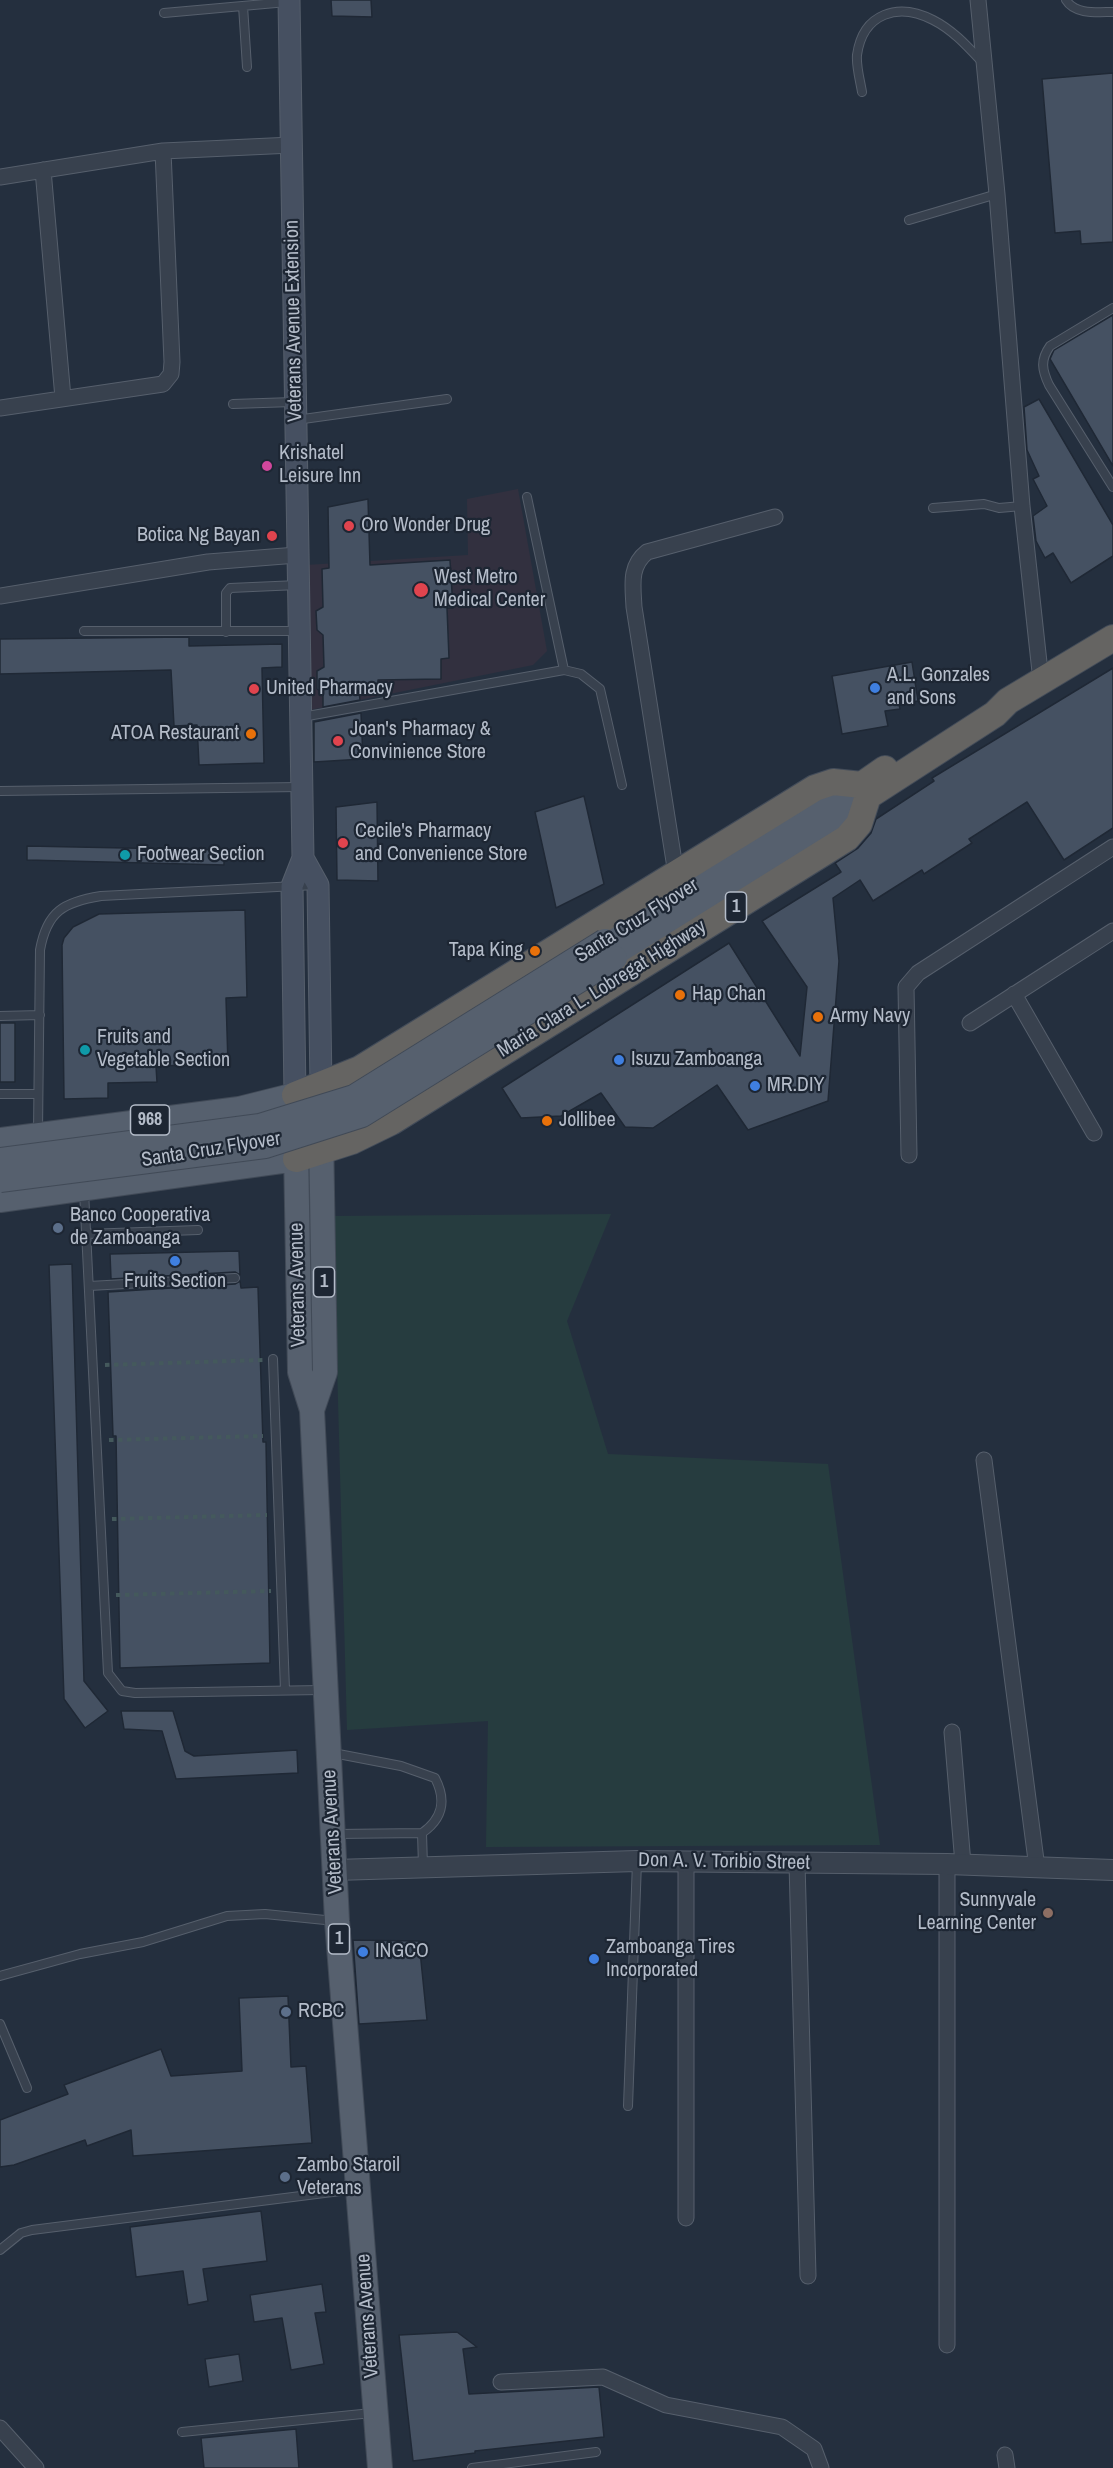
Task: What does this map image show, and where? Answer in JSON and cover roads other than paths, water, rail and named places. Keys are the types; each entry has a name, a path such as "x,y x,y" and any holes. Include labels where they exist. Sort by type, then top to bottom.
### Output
{"highway":[{"path":"295,1095 321,1087 360,1069 815,788 833,782 865,790 995,714 1024,691 1113,638"},
{"name":"Maria Clara L. Lobregat Highway","path":"322,1152 370,1133 847,838 859,824 865,790"},
{"path":"552,950 584,1001"},
{"path":"468,1002 500,1053"},
{"path":"385,1054 416,1105"},
{"name":"1","path":"296,1159 322,1152"}],"main road":[{"name":"Veterans Avenue Extension","path":"289,1 303,858 292,886 295,1095"},
{"name":"Santa Cruz Flyover","path":"1,1147 260,1126 354,1097 836,820 865,790"},
{"name":"Veterans Avenue Extension","path":"303,858 318,885 321,1087"},
{"name":"Santa Cruz Flyover","path":"4,1193 265,1146 362,1115 610,949"},
{"name":"1","path":"321,1087 322,1152"},
{"name":"1","path":"295,1095 296,1159"},
{"name":"968","path":"1,1147 38,1135 239,1109 295,1095"},
{"path":"208,1113 215,1172"},
{"path":"105,1126 113,1185"},
{"path":"1,1147 4,1193 84,1189 296,1159"},
{"name":"Veterans Avenue","path":"312,1410 325,1372 322,1152"},
{"name":"Veterans Avenue","path":"296,1159 300,1372 312,1410 337,1921 380,2468"}],"street":[{"path":"978,0 997,194 1022,506 1024,691"},
{"path":"0,177 163,152 292,145"},
{"path":"0,408 163,384 171,374 163,152"},
{"path":"43,170 63,398"},
{"path":"676,874 634,607 634,568 638,559 647,552 775,517"},
{"path":"0,596 208,562 297,555"},
{"path":"909,1155 906,987 918,973 1113,847"},
{"path":"970,1023 1113,931"},
{"path":"1014,994 1094,1133"},
{"path":"984,1460 1037,1868"},
{"path":"947,2345 955,1864 952,1732"},
{"name":"Don A. V. Toribio Street","path":"334,1870 637,1861 955,1864 1113,1870"},
{"path":"686,1862 686,2218"},
{"path":"797,1863 808,2276"},
{"path":"501,2382 603,2377 666,2405 782,2427 814,2449 821,2468"},
{"path":"0,2428 36,2468"}],"lane":[{"path":"1066,0 1069,5 1082,11 1113,12"},
{"path":"164,13 289,1"},
{"path":"243,6 247,66"},
{"path":"862,92 857,57 861,36 872,20 895,11 916,13 934,20 953,33 984,64"},
{"path":"909,220 997,194"},
{"path":"1113,308 1050,346 1043,356 1043,365 1049,385 1113,487"},
{"path":"233,404 295,411 447,399"},
{"path":"527,497 564,670"},
{"path":"933,508 984,504 999,508 1022,506"},
{"path":"226,632 226,593 231,588 298,585"},
{"path":"84,631 299,631"},
{"path":"301,717 564,670 581,674 600,689 622,784"},
{"path":"0,792 302,787"},
{"path":"38,1135 40,950 43,934 60,909 85,898 101,896 318,885"},
{"path":"0,1016 40,1015"},
{"path":"0,1094 38,1094"},
{"path":"84,1189 108,1673 122,1691 156,1695 326,1690"},
{"path":"86,1234 198,1230"},
{"path":"89,1286 235,1278"},
{"path":"273,1359 285,1690"},
{"path":"329,1752 401,1766 435,1778 439,1784 441,1809 436,1823 422,1833 333,1834"},
{"path":"422,1833 423,1866"},
{"path":"628,2106 637,1861"},
{"path":"0,1976 80,1954 143,1942 227,1916 265,1914 337,1921"},
{"path":"0,2024 27,2088"},
{"path":"0,2250 21,2233 32,2230 358,2188"},
{"path":"182,2432 376,2412"},
{"path":"472,2468 597,2452"}],"place":[{"name":"Krishatel Leisure Inn","path":"267,466"},
{"name":"Oro Wonder Drug","path":"349,526"},
{"name":"Botica Ng Bayan","path":"272,536"},
{"name":"West Metro Medical Center","path":"421,590"},
{"name":"A.L. Gonzales and Sons","path":"875,688"},
{"name":"United Pharmacy","path":"254,689"},
{"name":"ATOA Restaurant","path":"251,734"},
{"name":"Joan's Pharmacy & Convinience Store","path":"338,741"},
{"name":"Cecile's Pharmacy and Convenience Store","path":"343,843"},
{"name":"Footwear Section","path":"125,855"},
{"name":"Tapa King","path":"535,951"},
{"name":"Hap Chan","path":"680,995"},
{"name":"Army Navy","path":"818,1017"},
{"name":"Fruits and Vegetable Section","path":"85,1050"},
{"name":"Isuzu Zamboanga","path":"619,1060"},
{"name":"MR.DIY","path":"755,1086"},
{"name":"Jollibee","path":"547,1121"},
{"name":"Banco Cooperativa de Zamboanga","path":"58,1228"},
{"name":"Fruits Section","path":"175,1261"},
{"name":"Sunnyvale Learning Center","path":"1048,1913"},
{"name":"INGCO","path":"363,1952"},
{"name":"Zamboanga Tires Incorporated","path":"594,1959"},
{"name":"RCBC","path":"286,2012"},
{"name":"Zambo Staroil Veterans","path":"285,2177"}]}
